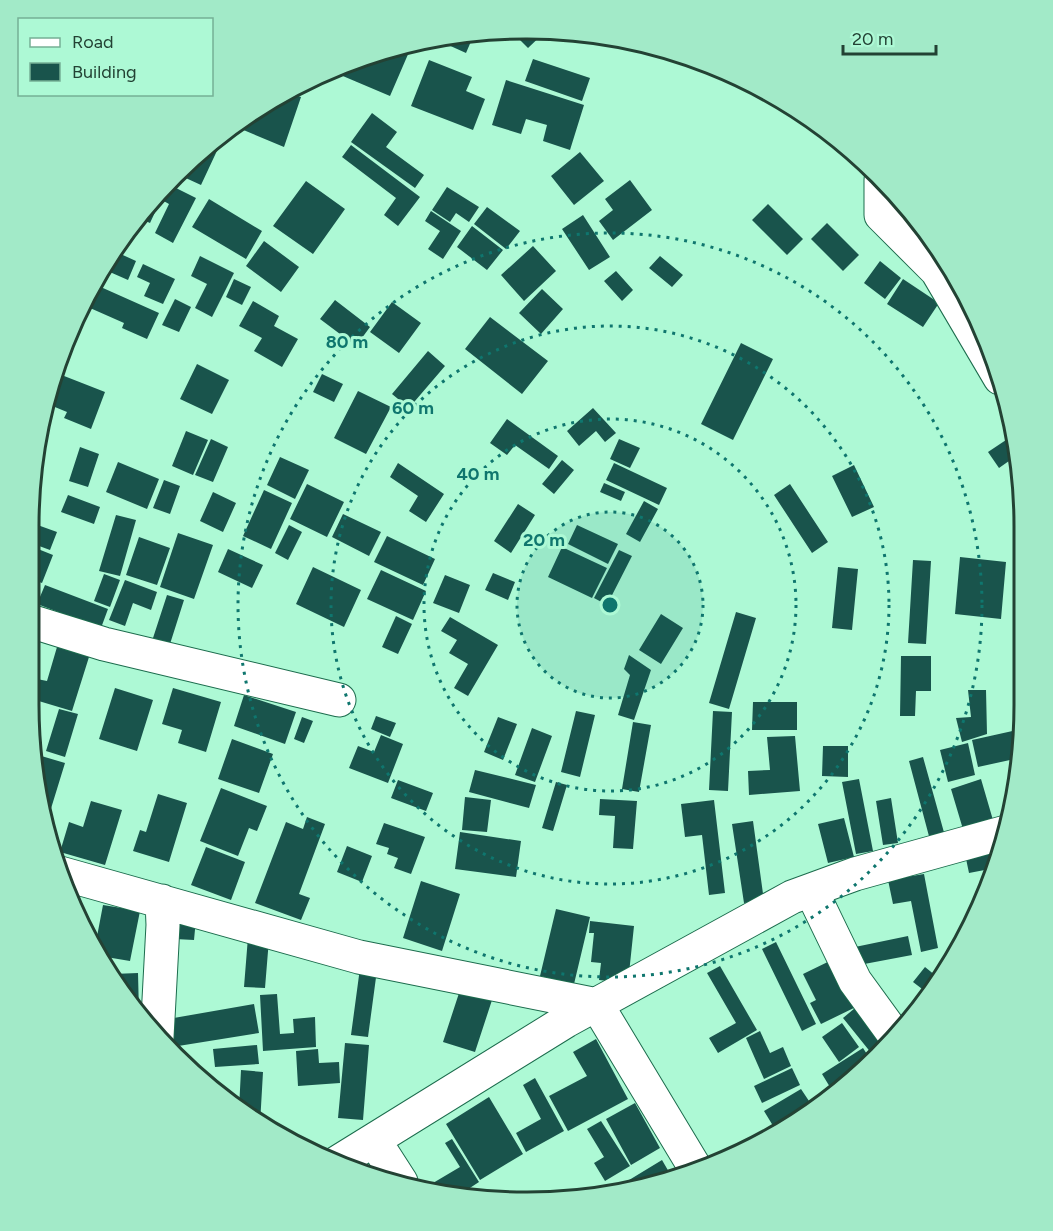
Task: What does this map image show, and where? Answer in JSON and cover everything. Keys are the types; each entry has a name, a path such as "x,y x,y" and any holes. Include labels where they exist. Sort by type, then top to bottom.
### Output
{"street":[{"path":"881,192 881,215 937,271 975,336"},
{"path":"39,624 104,644 339,700"},
{"path":"346,1157 566,1022 792,897 855,874 996,835"},
{"path":"70,876 359,957 597,1005 692,1163"},
{"path":"811,890 855,981 890,1029"},
{"path":"158,1023 163,925 162,901"},
{"path":"374,1140 396,1174"}],"building":[{"path":"519,39 537,39 528,48"},
{"path":"471,42 466,53 449,45"},
{"path":"408,54 390,96 342,75"},
{"path":"533,59 590,78 582,101 525,81"},
{"path":"429,60 472,77 466,91 485,99 473,130 411,106"},
{"path":"506,80 584,105 570,150 543,141 547,125 526,119 521,134 492,125"},
{"path":"298,96 301,97 284,147 244,130"},
{"path":"372,113 397,132 386,147 424,175 415,188 351,142"},
{"path":"351,145 420,197 398,226 384,215 396,198 342,157"},
{"path":"217,150 201,185 186,178"},
{"path":"580,152 604,181 574,205 551,176"},
{"path":"630,180 652,210 613,240 599,221 613,210 605,199"},
{"path":"306,181 345,209 313,254 273,226"},
{"path":"447,187 479,207 469,222 456,213 450,222 432,210"},
{"path":"176,188 196,198 173,243 155,233 169,204 164,201"},
{"path":"209,199 262,231 246,259 192,227"},
{"path":"768,204 803,239 787,255 752,220"},
{"path":"487,207 520,231 506,249 474,224"},
{"path":"156,210 150,223 147,222"},
{"path":"431,211 461,231 443,259 428,249 440,231 425,221"},
{"path":"583,215 610,257 589,270 562,229"},
{"path":"827,223 859,255 843,271 811,239"},
{"path":"472,226 503,250 487,270 457,247"},
{"path":"264,241 299,267 281,292 246,266"},
{"path":"533,246 556,271 524,301 501,275"},
{"path":"122,255 136,261 128,280 111,272"},
{"path":"200,256 234,273 212,317 195,308 207,284 191,276"},
{"path":"660,256 683,275 672,287 649,268"},
{"path":"880,261 901,278 885,299 864,283"},
{"path":"143,264 175,279 163,304 144,296 150,283 137,277"},
{"path":"616,271 633,290 622,301 604,281"},
{"path":"234,279 251,287 242,305 226,297"},
{"path":"903,279 939,303 923,327 887,304"},
{"path":"102,287 159,313 147,339 122,328 124,323 91,308"},
{"path":"542,289 563,309 541,334 519,313"},
{"path":"175,299 191,307 179,332 162,325"},
{"path":"335,300 370,327 356,346 320,319"},
{"path":"253,301 279,316 274,326 298,339 282,367 254,351 262,338 239,326"},
{"path":"392,302 421,323 399,353 370,332"},
{"path":"490,317 548,361 522,394 465,349"},
{"path":"741,343 773,359 733,440 701,424"},
{"path":"428,351 445,366 409,408 392,394"},
{"path":"197,364 229,380 212,414 180,399"},
{"path":"322,374 343,384 334,402 313,392"},
{"path":"63,376 105,392 91,429 64,418 67,412 54,407"},
{"path":"358,391 391,407 366,454 334,438"},
{"path":"593,408 616,433 605,442 596,431 579,446 567,431"},
{"path":"507,419 558,456 549,469 515,445 507,455 490,443"},
{"path":"186,431 208,440 193,475 172,466"},
{"path":"211,439 228,447 213,482 195,475"},
{"path":"619,439 640,448 630,468 610,459"},
{"path":"1006,440 1010,461 999,468 988,452"},
{"path":"80,447 99,454 88,487 69,481"},
{"path":"280,457 309,470 295,499 267,485"},
{"path":"562,460 574,470 554,494 542,484"},
{"path":"118,462 159,479 147,509 106,492"},
{"path":"398,463 444,494 426,522 409,511 418,496 390,477"},
{"path":"614,463 667,488 659,505 606,480"},
{"path":"854,465 874,507 852,517 832,476"},
{"path":"164,480 180,486 170,514 153,508"},
{"path":"604,483 625,492 621,501 600,492"},
{"path":"307,484 344,502 327,537 290,519"},
{"path":"790,484 828,542 812,553 774,495"},
{"path":"264,490 292,503 271,549 243,536"},
{"path":"213,492 236,503 223,532 200,521"},
{"path":"68,495 100,507 94,524 61,512"},
{"path":"644,501 658,509 640,542 626,534"},
{"path":"518,504 535,515 511,553 494,541"},
{"path":"343,514 381,532 369,556 332,537"},
{"path":"116,515 136,520 120,576 99,571"},
{"path":"289,525 302,532 288,560 275,553"},
{"path":"577,525 618,544 608,564 568,544"},
{"path":"39,526 57,532 50,550 39,546"},
{"path":"178,533 213,545 194,599 160,587"},
{"path":"387,536 435,559 423,585 374,562"},
{"path":"139,537 170,548 157,585 126,575"},
{"path":"562,547 607,568 592,598 548,577"},
{"path":"39,549 53,555 42,583 39,582"},
{"path":"228,549 263,565 252,588 218,572"},
{"path":"619,550 632,556 607,605 594,598"},
{"path":"960,557 1006,562 1001,619 955,614"},
{"path":"913,560 931,561 926,644 908,643"},
{"path":"313,567 361,590 344,627 296,604"},
{"path":"838,567 858,569 852,630 832,628"},
{"path":"381,570 426,591 413,620 367,599"},
{"path":"493,573 515,582 508,600 485,590"},
{"path":"104,574 120,580 110,607 94,601"},
{"path":"445,575 470,585 459,613 433,603"},
{"path":"125,580 157,592 151,610 133,603 125,626 109,620"},
{"path":"45,585 108,609 101,628 39,605"},
{"path":"167,595 184,600 170,644 153,638"},
{"path":"736,612 756,618 729,709 709,703"},
{"path":"661,614 683,628 661,664 639,650"},
{"path":"396,616 412,624 398,654 382,647"},
{"path":"450,617 498,645 468,696 454,688 468,664 449,653 457,640 441,631"},
{"path":"57,647 89,657 72,711 39,701 39,679 47,681"},
{"path":"629,655 651,670 634,720 618,715 630,675 624,669"},
{"path":"901,656 931,656 931,691 916,691 915,716 900,716"},
{"path":"115,688 153,700 137,751 99,739"},
{"path":"173,688 221,702 206,752 178,743 182,730 162,724"},
{"path":"968,690 986,690 987,734 962,742 956,718 971,717"},
{"path":"244,695 296,712 285,744 234,726"},
{"path":"753,702 797,702 797,730 752,730"},
{"path":"59,709 78,714 65,757 46,751"},
{"path":"576,711 595,715 580,777 561,772"},
{"path":"713,711 732,712 728,791 709,790"},
{"path":"376,716 396,723 390,737 371,729"},
{"path":"302,717 313,721 304,743 294,739"},
{"path":"498,717 517,724 503,760 484,752"},
{"path":"633,722 651,725 639,792 622,789"},
{"path":"532,728 552,736 535,782 515,775"},
{"path":"1013,731 1011,760 978,767 972,740"},
{"path":"381,735 403,744 388,783 349,768 358,746 374,752"},
{"path":"795,736 800,791 749,795 748,771 770,770 767,737"},
{"path":"232,739 273,754 259,793 218,779"},
{"path":"968,743 975,775 948,782 940,750"},
{"path":"823,746 848,746 848,777 822,776"},
{"path":"42,756 65,763 51,810"},
{"path":"923,757 945,836 930,840 909,761"},
{"path":"475,770 536,785 529,808 469,792"},
{"path":"859,779 873,851 856,854 842,782"},
{"path":"981,779 995,827 965,836 951,789"},
{"path":"398,780 433,793 426,811 391,798"},
{"path":"556,782 567,785 553,831 542,828"},
{"path":"221,788 267,806 257,831 249,828 238,856 200,841"},
{"path":"158,794 187,803 169,862 133,851 140,830 146,832"},
{"path":"465,797 491,800 487,832 462,830"},
{"path":"891,798 898,843 883,845 876,801"},
{"path":"600,799 637,801 633,849 613,848 615,816 599,815"},
{"path":"714,800 725,893 709,895 702,835 685,837 681,804"},
{"path":"91,801 122,810 105,865 63,853 61,848 69,822 83,827"},
{"path":"307,817 325,824 299,894 310,898 301,920 255,903 286,822 303,829"},
{"path":"844,818 854,857 828,863 818,824"},
{"path":"753,821 764,901 744,903 732,824"},
{"path":"384,823 425,837 411,874 394,868 398,858 387,854 389,848 376,844"},
{"path":"460,832 521,841 516,877 455,869"},
{"path":"347,846 372,856 362,882 337,872"},
{"path":"206,847 245,862 231,900 191,885"},
{"path":"992,847 985,870 969,873 965,854"},
{"path":"924,874 938,948 921,952 911,901 893,904 888,880"},
{"path":"421,881 460,894 442,951 403,938"},
{"path":"103,905 140,911 130,961 110,958 97,935"},
{"path":"556,909 590,917 574,984 540,976"},
{"path":"176,918 196,919 194,940 175,939"},
{"path":"590,921 634,926 628,983 599,980 601,963 591,962 594,933 589,933"},
{"path":"908,936 912,955 859,965 855,947"},
{"path":"248,937 269,939 265,988 244,987"},
{"path":"776,942 816,1024 802,1031 762,949"},
{"path":"838,957 860,1005 821,1024 810,1003 816,1000 803,974"},
{"path":"720,966 757,1030 718,1053 709,1038 736,1023 707,973"},
{"path":"925,967 933,973 922,989 913,982"},
{"path":"360,968 377,970 368,1037 351,1035"},
{"path":"138,973 139,999 121,975"},
{"path":"461,987 493,997 475,1052 443,1042"},
{"path":"277,994 280,1034 294,1033 293,1019 315,1017 316,1047 263,1051 260,995"},
{"path":"254,1004 259,1033 179,1046 171,1037 168,1019"},
{"path":"855,1008 880,1040 869,1051 843,1018"},
{"path":"842,1023 859,1047 839,1062 822,1037"},
{"path":"760,1031 770,1053 783,1047 791,1066 764,1079 746,1038"},
{"path":"596,1039 628,1099 568,1131 549,1096 587,1076 573,1052"},
{"path":"345,1043 369,1045 363,1120 338,1118"},
{"path":"257,1045 259,1064 215,1067 213,1049"},
{"path":"863,1048 866,1053 829,1086 822,1074"},
{"path":"318,1049 319,1063 339,1062 340,1083 298,1086 296,1051"},
{"path":"792,1068 800,1085 762,1103 754,1086"},
{"path":"241,1070 263,1072 261,1113 240,1098"},
{"path":"535,1078 564,1131 526,1152 516,1133 541,1119 523,1085"},
{"path":"801,1089 809,1101 773,1125 764,1111"},
{"path":"489,1097 523,1154 480,1180 446,1124"},
{"path":"635,1103 660,1148 631,1165 606,1119"},
{"path":"601,1121 630,1166 605,1181 594,1163 604,1157 587,1129"},
{"path":"452,1139 479,1182 469,1189 433,1183 460,1167 445,1143"},
{"path":"381,1157 390,1172 370,1166 368,1165"},
{"path":"662,1160 668,1170 653,1175 626,1182"}]}
